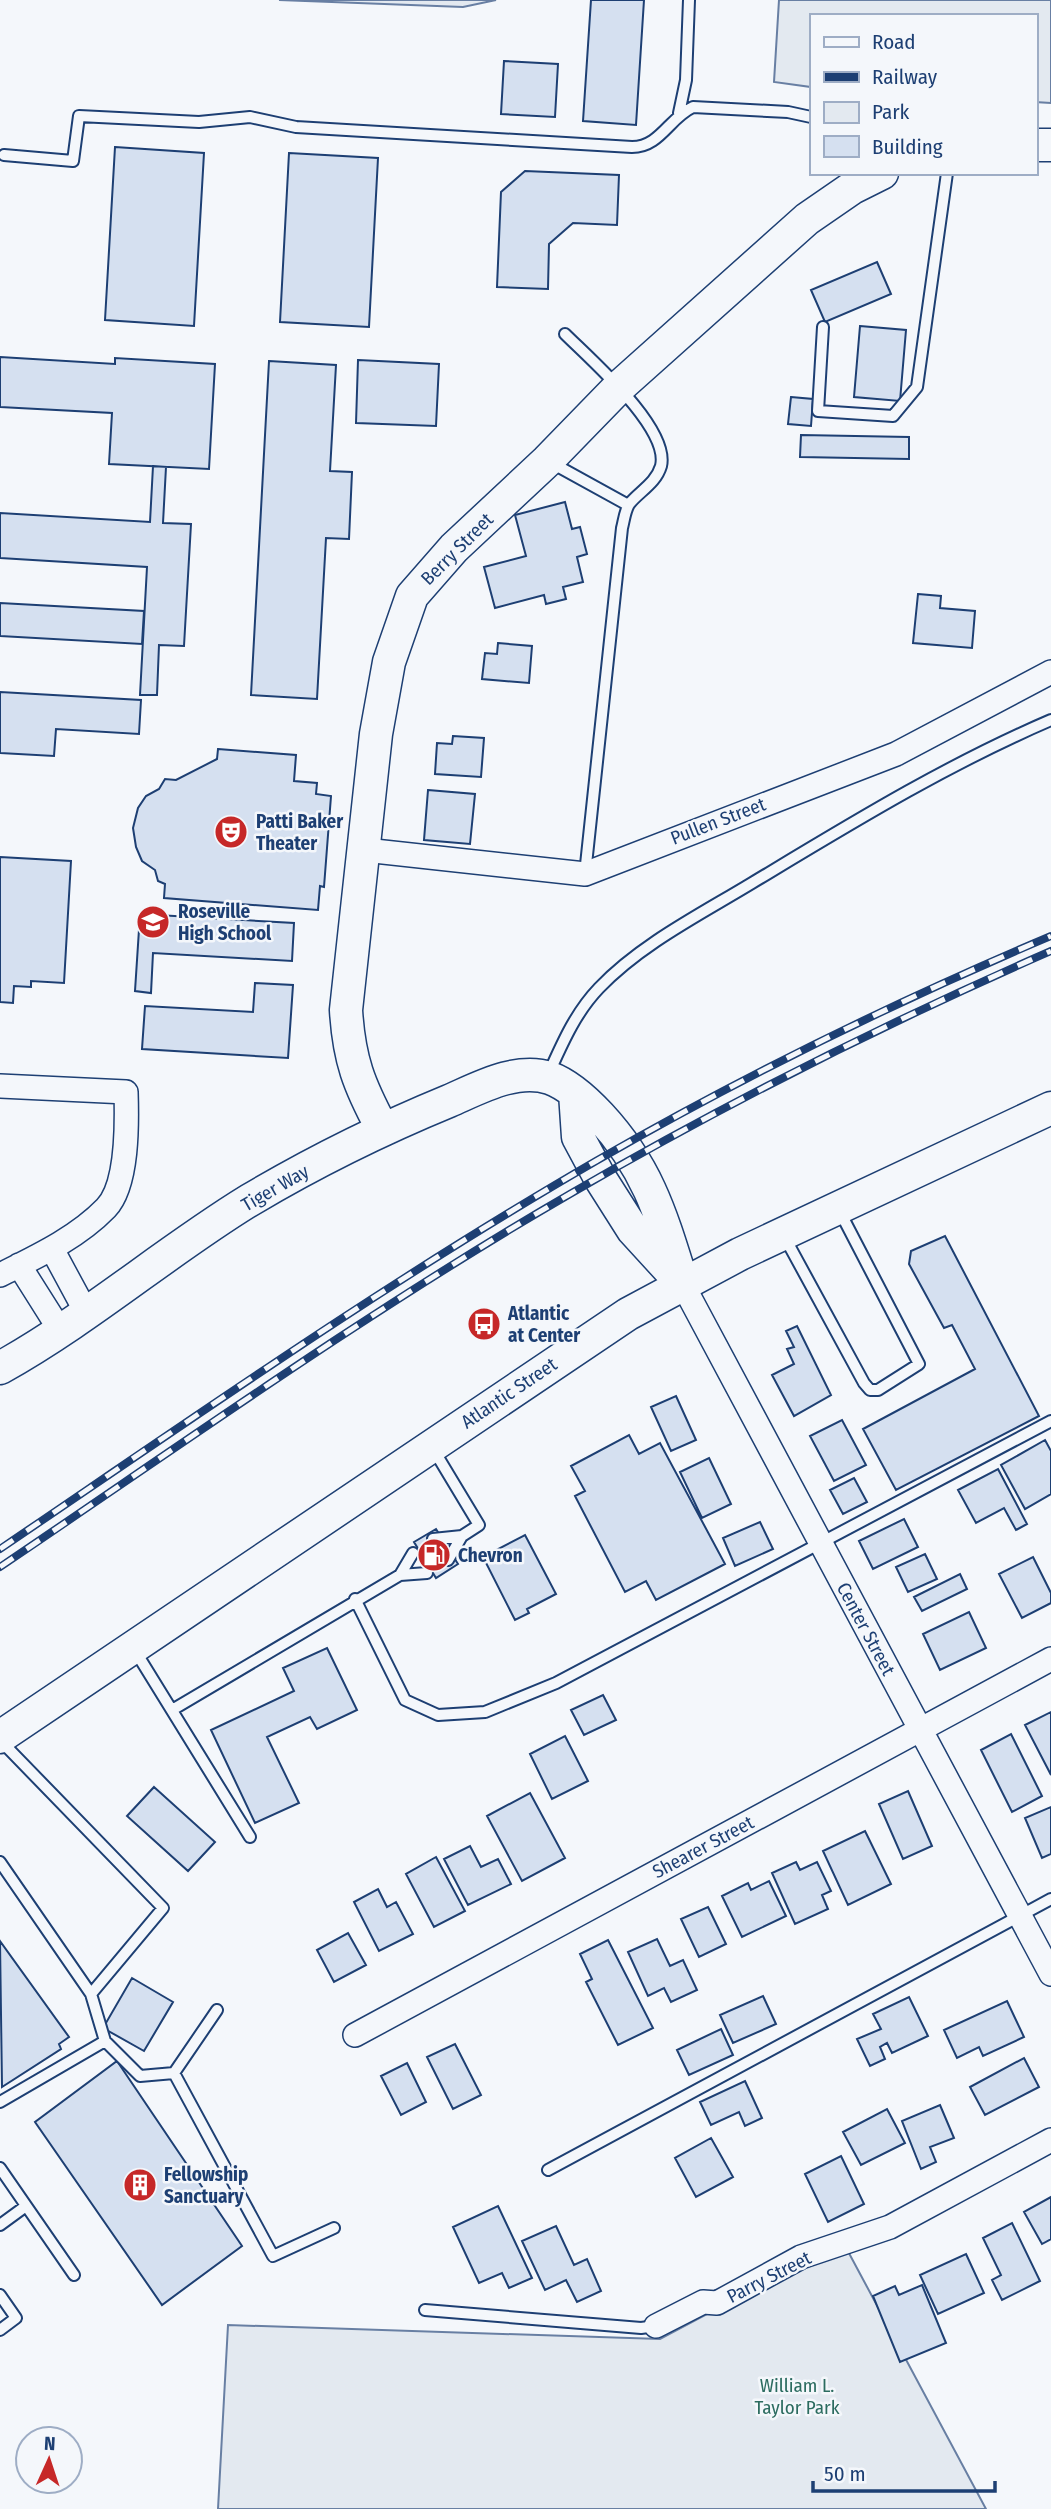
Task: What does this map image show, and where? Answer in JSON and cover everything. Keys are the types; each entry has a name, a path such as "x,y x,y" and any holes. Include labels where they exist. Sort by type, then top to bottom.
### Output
{"street":[{"name":"Berry Street","path":"382,1128 361,1088 349,1050 346,1010 376,734 389,662 412,596 454,548 548,461 618,388 807,219 872,175"},
{"name":"Pullen Street","path":"365,850 585,874 896,754 1051,673"},
{"name":"Tiger Way","path":"0,1368 250,1200 382,1128 501,1079 526,1075 547,1077"},
{"path":"547,1077 575,1093 626,1144 642,1170 657,1204 682,1285"},
{"path":"0,1086 126,1092 122,1171 107,1207 52,1249 10,1270 60,1330"},
{"name":"Atlantic Street","path":"0,1739 628,1314 783,1233 1051,1108"},
{"path":"52,1249 86,1312"},
{"name":"Center Street","path":"682,1285 1051,1974"},
{"name":"Shearer Street","path":"355,2035 1051,1659"},
{"name":"Parry Street","path":"656,2326 703,2302 717,2303 801,2257 890,2227 1051,2140"}],"lane":[{"path":"679,113 685,80 689,0"},
{"path":"4,155 74,161 79,116 199,122 250,117 296,127 644,147 679,113 693,107 788,112 810,117"},
{"path":"823,327 818,411 892,416 917,387 947,175"},
{"path":"565,334 618,388 651,427 660,447 660,466 649,486 628,505 622,528 585,874"},
{"path":"548,461 628,505"},
{"path":"547,1077 570,1026 599,988 640,953 874,809 984,749 1051,720"},
{"path":"783,1233 864,1383 870,1390 878,1390 919,1364 837,1208"},
{"path":"355,1599 405,1700 438,1715 485,1712 556,1683 1051,1421"},
{"path":"431,1445 479,1525 461,1536 433,1539"},
{"path":"448,1560 461,1536"},
{"path":"400,1575 413,1553"},
{"path":"172,1710 355,1599 400,1575 426,1573"},
{"path":"133,1647 250,1837"},
{"path":"0,1739 163,1908 91,1994"},
{"path":"0,1862 91,1994 105,2041 139,2076 174,2073"},
{"path":"548,2170 1051,1899"},
{"path":"174,2073 217,2010"},
{"path":"0,2102 105,2041"},
{"path":"174,2073 273,2256 334,2228"},
{"path":"0,2168 74,2275"},
{"path":"0,2225 26,2206"},
{"path":"0,2295 16,2318 0,2330"},
{"name":"Parry Street","path":"425,2310 641,2328 656,2326"}],"green space":[{"path":"279,0 496,0 463,7"},
{"path":"779,0 1051,0 1051,103 1037,102 1037,14 810,14 810,87 774,82"},
{"name":"William L. Taylor Park","path":"843,2242 986,2509 218,2509 228,2325 660,2339"}],"building":[{"path":"591,0 644,0 636,125 583,121"},
{"path":"504,61 558,64 555,117 501,114"},
{"path":"115,147 204,153 194,326 105,320"},
{"path":"289,153 378,158 369,327 280,322"},
{"path":"525,171 619,175 617,225 573,223 549,244 548,289 497,287 501,192"},
{"path":"877,262 891,294 825,322 811,290"},
{"path":"860,326 906,330 900,401 854,397"},
{"path":"0,357 115,364 115,358 215,364 209,469 109,464 112,413 0,407"},
{"path":"358,360 439,364 436,426 356,423"},
{"path":"269,361 336,365 330,471 352,472 349,539 326,538 317,699 251,695"},
{"path":"791,397 813,399 811,426 788,424"},
{"path":"801,435 909,437 909,459 800,457"},
{"path":"153,466 166,467 163,523 191,524 184,646 159,645 157,695 140,695 147,567 0,558 0,513 150,522"},
{"path":"565,502 572,529 580,527 587,554 577,557 583,582 563,587 566,599 546,604 544,595 495,608 484,567 526,556 515,515"},
{"path":"918,594 941,596 940,608 975,611 972,648 913,643"},
{"path":"0,603 144,611 142,644 0,636"},
{"path":"498,643 532,646 529,683 482,679 485,653 497,654"},
{"path":"0,692 141,700 139,734 56,729 54,756 0,753"},
{"path":"453,736 484,738 481,777 435,774 437,743 452,744"},
{"name":"Patti Baker Theater","path":"218,749 296,755 294,781 317,783 316,794 331,796 324,887 320,886 318,910 164,898 165,884 158,881 155,870 142,861 136,847 133,828 138,808 146,796 159,789 165,779 176,780 217,759"},
{"path":"428,790 475,794 470,844 424,840"},
{"path":"0,857 71,861 64,983 31,981 31,987 14,986 13,1003 0,1002"},
{"path":"140,914 294,923 292,961 153,953 151,993 135,991"},
{"path":"255,983 293,985 288,1058 142,1049 145,1006 253,1012"},
{"path":"945,1236 1039,1416 896,1490 863,1429 975,1369 952,1325 944,1328 909,1264 911,1251"},
{"path":"797,1326 831,1395 794,1416 772,1375 794,1364 787,1349 794,1347 786,1331"},
{"path":"676,1396 696,1440 671,1451 651,1407"},
{"path":"842,1420 866,1465 834,1481 810,1436"},
{"path":"629,1435 639,1454 660,1443 725,1564 656,1600 646,1581 625,1592 575,1496 585,1491 571,1466"},
{"path":"1045,1440 1051,1451 1051,1494 1025,1509 1001,1465"},
{"path":"709,1458 731,1504 702,1518 680,1472"},
{"path":"998,1469 1027,1524 1016,1530 1004,1508 976,1523 958,1490"},
{"path":"854,1478 867,1502 843,1514 830,1490"},
{"path":"904,1519 918,1547 873,1569 859,1541"},
{"path":"760,1522 773,1549 735,1566 723,1538"},
{"path":"436,1529 458,1564 436,1578 414,1542"},
{"path":"525,1535 556,1594 527,1609 529,1613 515,1620 483,1557"},
{"path":"925,1554 937,1579 908,1592 896,1567"},
{"path":"1033,1557 1051,1593 1051,1603 1022,1618 999,1574"},
{"path":"960,1574 967,1589 922,1611 914,1597"},
{"path":"969,1612 986,1648 940,1670 923,1634"},
{"path":"327,1648 357,1710 317,1729 310,1717 267,1737 299,1803 255,1823 211,1730 294,1691 283,1668"},
{"path":"603,1695 616,1720 584,1735 571,1710"},
{"path":"1051,1712 1051,1775 1025,1725"},
{"path":"1011,1734 1042,1796 1012,1812 981,1750"},
{"path":"565,1736 588,1781 552,1799 530,1754"},
{"path":"154,1787 215,1842 188,1871 127,1816"},
{"path":"908,1791 932,1846 903,1859 879,1804"},
{"path":"530,1793 565,1858 522,1881 487,1816"},
{"path":"1051,1807 1051,1854 1042,1858 1025,1818"},
{"path":"865,1831 891,1884 848,1905 823,1851"},
{"path":"470,1846 481,1867 498,1859 511,1884 468,1905 444,1859"},
{"path":"436,1857 465,1911 434,1927 406,1874"},
{"path":"796,1862 800,1870 817,1862 831,1891 822,1895 828,1909 795,1924 772,1873"},
{"path":"769,1881 786,1916 742,1937 722,1896 748,1883 751,1890"},
{"path":"378,1889 387,1907 396,1902 413,1934 379,1951 354,1902"},
{"path":"708,1907 726,1944 699,1957 681,1919"},
{"path":"348,1933 366,1965 334,1982 317,1950"},
{"path":"657,1939 670,1966 683,1960 697,1990 671,2002 664,1988 648,1996 628,1952"},
{"path":"608,1940 653,2028 618,2045 586,1982 592,1979 580,1954"},
{"path":"0,1941 69,2037 59,2044 61,2049 2,2087"},
{"path":"132,1978 173,2002 144,2051 103,2028"},
{"path":"763,1996 776,2024 733,2043 720,2015"},
{"path":"909,1997 928,2036 892,2053 887,2043 880,2047 885,2059 870,2066 857,2039 881,2029 873,2014"},
{"path":"1007,2001 1024,2037 983,2056 979,2047 957,2058 944,2030"},
{"path":"721,2029 733,2055 689,2075 677,2050"},
{"path":"455,2044 481,2095 453,2109 427,2057"},
{"path":"1024,2058 1039,2087 985,2115 970,2087"},
{"name":"Fellowship Sanctuary","path":"117,2061 242,2246 162,2305 35,2122"},
{"path":"407,2063 426,2102 401,2115 381,2076"},
{"path":"745,2081 762,2118 745,2126 739,2112 711,2125 700,2102"},
{"path":"940,2105 954,2138 930,2147 936,2162 921,2169 902,2121"},
{"path":"887,2109 905,2143 861,2165 843,2132"},
{"path":"711,2138 733,2177 696,2197 675,2158"},
{"path":"841,2156 864,2204 828,2222 805,2174"},
{"path":"1051,2197 1051,2239 1042,2244 1024,2212"},
{"path":"498,2206 532,2278 509,2288 502,2273 479,2283 453,2227"},
{"path":"1012,2223 1040,2281 1002,2300 992,2280 1001,2275 983,2238"},
{"path":"556,2226 574,2265 587,2259 601,2291 577,2302 566,2280 545,2290 522,2241"},
{"path":"966,2254 984,2293 938,2314 920,2275"},
{"path":"922,2285 946,2343 900,2362 873,2296 895,2286 899,2295"}],"railway":[{"path":"0,1549 369,1301 519,1206 596,1161 820,1042 1051,936"},
{"path":"0,1567 353,1329 570,1194 687,1128 807,1066 1051,951"}],"place":[{"name":"Patti Baker Theater","path":"231,832"},
{"name":"Roseville High School","path":"153,922"},
{"name":"Atlantic at Center","path":"484,1324"},
{"name":"Chevron","path":"434,1555"},
{"name":"Fellowship Sanctuary","path":"140,2185"}]}
